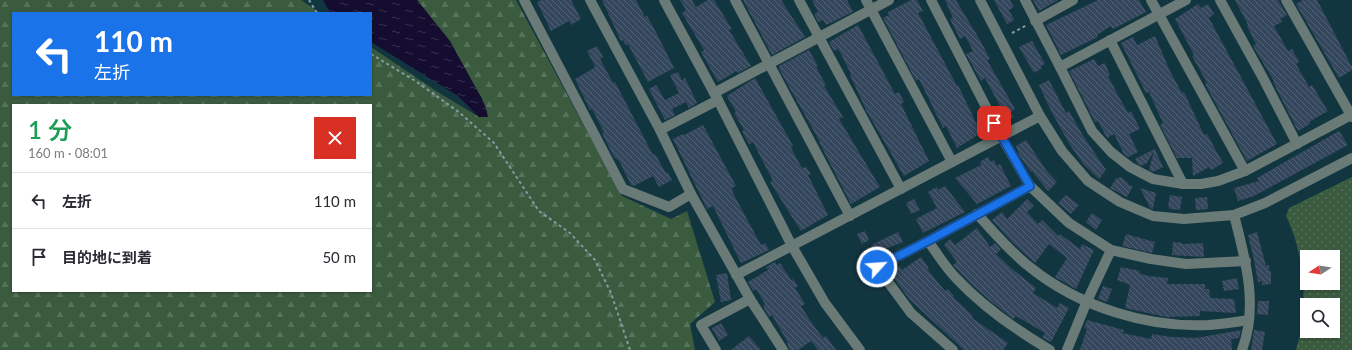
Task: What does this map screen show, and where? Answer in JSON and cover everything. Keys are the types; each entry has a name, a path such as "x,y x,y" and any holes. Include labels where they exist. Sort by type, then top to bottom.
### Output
{"street":[{"path":"524,0 624,189 669,207 691,194"},
{"path":"590,0 660,130 691,194 750,299 783,350"},
{"path":"664,0 716,96 792,246 825,303 860,350"},
{"path":"735,0 850,216"},
{"path":"799,0 901,189"},
{"path":"660,130 769,64 819,37 868,4 889,0"},
{"path":"931,0 1001,136 1030,186 1069,223 1111,250 1151,259 1186,264 1246,261"},
{"path":"980,0 1040,116 1062,151 1088,181 1120,202 1153,216 1184,219 1234,215 1264,203 1352,158"},
{"path":"1025,0 1032,22 1060,67 1092,132 1111,152 1130,167 1152,179 1183,184 1201,184 1218,181 1245,171 1352,116 1286,0"},
{"path":"1032,22 1073,0"},
{"path":"1151,0 1245,171"},
{"path":"1060,67 1186,0"},
{"path":"1220,0 1297,144"},
{"path":"868,4 952,162"},
{"path":"1110,40 1183,184"},
{"path":"736,275 1040,116"},
{"path":"952,350 911,313 877,267 1030,186"},
{"path":"977,214 1031,268 1065,290 1103,308 1140,319 1178,324 1210,325 1249,320"},
{"path":"1234,215 1249,278 1249,320 1242,350"},
{"path":"928,241 954,277 978,300 1008,323 1050,350"},
{"path":"1067,350 1087,301 1111,250"},
{"path":"716,350 701,325 750,299"}],"path":[{"path":"308,0 316,12"},
{"path":"1012,33 1032,22"},
{"path":"372,55 417,82 460,113 494,143 539,210 570,233 595,260 611,293 630,350"}],"green space":[{"path":"0,0 301,0 319,12 12,12 12,96 372,96 372,48 436,91 479,117 482,98 426,11 417,0 516,0 622,196 671,219 687,211 715,302 690,324 695,350 0,350"},
{"path":"1352,177 1352,350 1296,350 1300,334 1300,338 1340,338 1340,298 1304,298 1303,290 1340,290 1340,250 1300,250 1300,260 1286,216 1289,208"}],"water":[{"path":"323,0 417,0 450,41 482,99 488,117 479,117 458,96 372,43 372,12 329,12"}],"building":[{"path":"542,0 571,0 581,19 571,25 569,21 551,31 537,2"},
{"path":"602,0 636,0 645,17 647,16 674,68 648,82 628,44 626,45 623,40 621,41"},
{"path":"680,0 692,0 696,7 708,0 714,0 732,29 729,30 751,66 738,73 737,71 718,82 701,52 704,50 682,13 686,10"},
{"path":"743,0 781,0 805,37 772,55"},
{"path":"812,0 847,0 853,12 826,25 823,20 818,22 814,14 818,12"},
{"path":"911,0 917,0 923,11 918,13 957,86 958,85 981,133 957,148 946,126 943,128 919,79 916,81 883,18 889,15 888,12"},
{"path":"945,0 956,0 981,42 990,59 987,60 1015,109 1011,112 1014,117 1005,121 998,107 1000,106 985,78 981,81 966,54 973,51 965,36 960,39 950,19 953,18"},
{"path":"994,0 1010,0 1014,7 1009,10 1014,20 1007,24"},
{"path":"1033,0 1058,0 1039,11"},
{"path":"1098,0 1139,0 1146,12 1113,29 1111,26 1097,35 1098,37 1061,55 1046,25"},
{"path":"1235,0 1278,0 1287,15 1280,19 1282,22 1274,26 1288,51 1292,49 1299,62 1296,64 1309,87 1312,85 1328,111 1309,122 1310,124 1298,131 1273,82 1274,81 1253,46 1256,44"},
{"path":"1303,0 1317,0 1352,67 1352,70 1339,78 1296,4"},
{"path":"1198,4 1201,8 1208,4 1214,14 1209,18 1277,144 1247,161 1205,84 1207,83 1192,56 1194,55 1175,19"},
{"path":"858,25 895,94 899,92 904,102 901,104 929,161 904,176 866,110 841,54 838,49 834,51 829,42"},
{"path":"1155,36 1170,71 1182,93 1184,92 1204,135 1207,134 1223,163 1211,170 1209,167 1193,176 1192,158 1177,158 1160,125 1163,123 1149,92 1146,93 1121,43 1133,37 1137,45"},
{"path":"1032,41 1045,64 1034,73 1019,47"},
{"path":"597,46 603,57 600,59 613,83 615,82 653,155 655,154 672,180 659,187 653,176 634,186 631,185 619,161 614,157 602,133 604,132 592,109 590,110 575,79 594,68 595,66 587,51"},
{"path":"809,50 826,85 824,86 843,117 839,119 880,187 851,204 820,142 779,69 779,66"},
{"path":"1094,59 1098,66 1105,63 1110,75 1108,76 1119,97 1128,113 1131,111 1140,129 1129,134 1138,152 1128,157 1124,154 1114,134 1107,138 1098,121 1095,122 1069,71"},
{"path":"678,72 682,80 685,78 697,103 689,108 686,102 672,109 675,115 665,120 649,89 656,85 665,100 679,93 670,75"},
{"path":"755,78 793,146 791,148 802,168 806,167 811,174 808,175 828,215 801,231 770,182 773,181 753,142 749,144 742,131 744,130 734,113 736,112 727,96"},
{"path":"1049,80 1066,113 1069,111 1082,134 1106,170 1099,179 1084,165 1070,145 1051,111 1039,85"},
{"path":"703,125 736,186 732,188 733,193 761,245 765,243 769,250 741,263 713,206 707,209 673,139"},
{"path":"1339,131 1348,145 1254,196 1238,201 1234,188 1259,181 1257,178"},
{"path":"1026,140 1046,170 1057,182 1048,191 1032,171 1031,172 1019,155 1016,146"},
{"path":"1155,149 1163,167 1153,172 1149,170 1154,151 1147,163 1141,166 1135,159"},
{"path":"988,157 990,162 994,160 997,166 1000,164 1011,186 977,204 955,178 981,165 980,162"},
{"path":"1121,177 1129,184 1127,185 1133,186 1127,197 1110,188 1116,179"},
{"path":"945,186 965,212 923,233 916,219 937,208 928,192 937,187 938,190"},
{"path":"1140,188 1156,193 1153,209 1150,208"},
{"path":"1066,195 1079,205 1071,214 1058,203"},
{"path":"1170,195 1182,197 1180,210 1170,209 1168,206"},
{"path":"1207,197 1208,209 1196,210 1195,198"},
{"path":"914,199 920,210 911,214 906,203"},
{"path":"1027,199 1034,206 1027,212 1038,224 1042,220 1058,236 1060,234 1080,249 1082,244 1094,250 1076,289 1055,277 1067,258 1049,244 1035,263 1014,244 992,220 1002,212 1007,219"},
{"path":"1092,213 1102,220 1096,230 1086,222"},
{"path":"977,228 990,247 995,243 1001,249 996,254 1036,288 1033,293 1057,308 1060,303 1069,308 1051,342 1042,338 1045,333 1016,316 1013,319 971,284 953,265 957,262 944,245 950,239 955,245"},
{"path":"865,231 869,240 862,244 857,234"},
{"path":"898,232 903,242 885,249 886,251 876,256 871,245"},
{"path":"1257,232 1266,266 1269,265 1269,271 1271,271 1271,284 1262,285 1262,281 1258,282 1248,235"},
{"path":"1126,234 1155,242 1152,253 1122,246"},
{"path":"1173,242 1182,244 1203,243 1204,257 1172,255"},
{"path":"921,257 929,268 927,269 945,291 948,289 954,296 953,297 973,316 972,318 1008,343 1003,350 964,350 910,300 890,273 900,266 902,270"},
{"path":"775,262 777,265 780,263 791,280 793,279 798,286 795,288 805,304 801,306 823,338 826,336 836,350 818,350 811,341 798,350 789,350 787,341 772,315 769,317 763,306 765,304 756,289 753,291 748,282 768,270 766,267"},
{"path":"1121,267 1140,271 1139,273 1148,276 1168,278 1167,284 1205,284 1205,289 1209,289 1210,298 1234,299 1236,313 1200,311 1200,316 1166,317 1125,308 1130,285 1117,280"},
{"path":"727,273 731,300 721,302 716,275"},
{"path":"1237,278 1239,289 1224,291 1222,281"},
{"path":"1103,286 1112,289 1107,302 1098,299"},
{"path":"1258,301 1269,301 1268,315 1257,314"},
{"path":"1087,320 1124,330 1123,333 1151,339 1152,334 1171,337 1196,338 1241,330 1239,338 1231,339 1232,350 1080,350 1087,329 1084,328"},
{"path":"721,323 728,335 719,341 712,328"},
{"path":"1254,330 1265,332 1262,350 1251,350"},
{"path":"749,336 761,350 731,350"}],"route":[{"path":"877,267 1030,186 994,123"}]}
